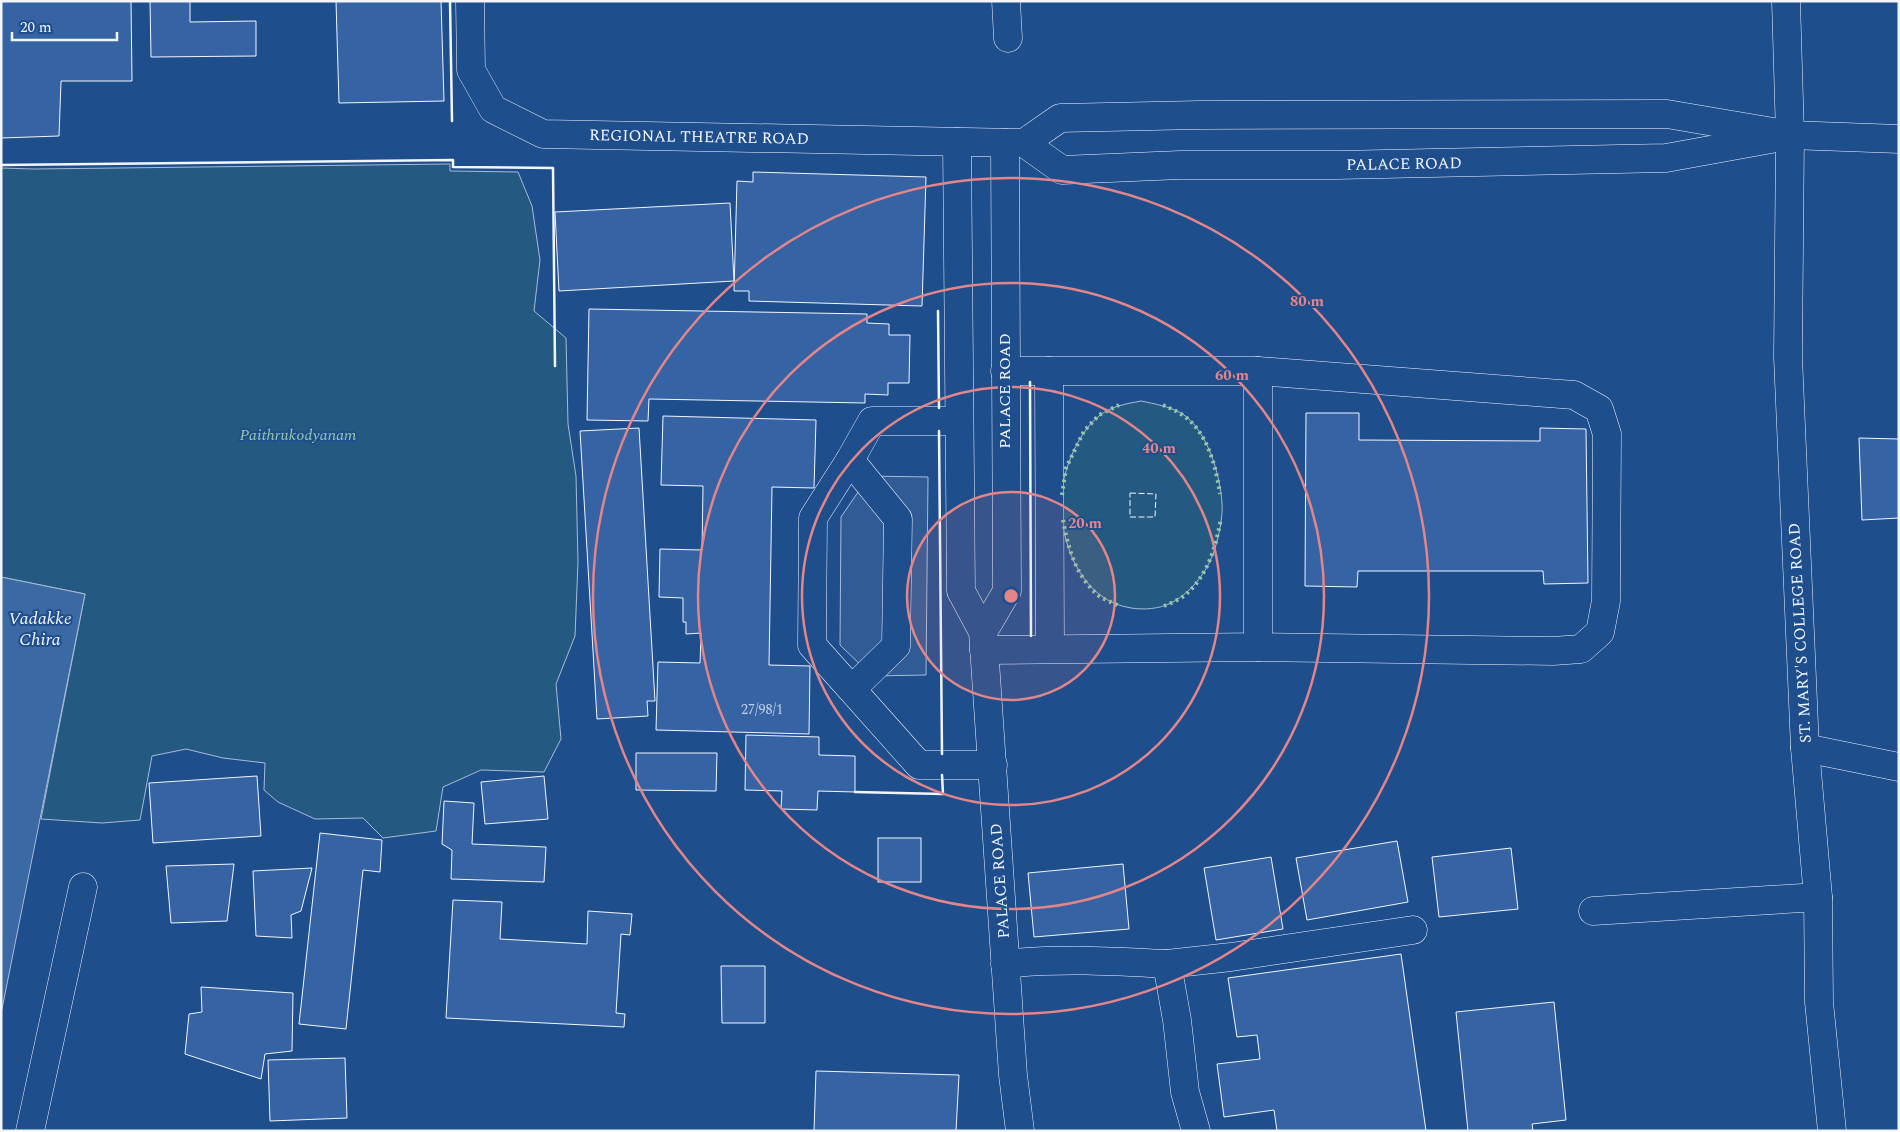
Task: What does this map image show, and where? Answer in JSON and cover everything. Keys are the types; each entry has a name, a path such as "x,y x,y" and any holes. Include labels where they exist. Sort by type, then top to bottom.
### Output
{"main road":[{"name":"REGIONAL THEATRE ROAD","path":"470,1 471,70 493,109 543,134 1015,143"},
{"path":"1006,1 1008,38"},
{"name":"ST. MARY'S COLLEGE ROAD","path":"1786,1 1790,135 1788,358 1805,748 1818,897 1820,1002 1832,1131"},
{"path":"1015,143 1060,118 1200,115 1667,114 1790,135 1899,139"},
{"name":"PALACE ROAD","path":"984,641 1007,591 1005,371 1015,143 1062,170 1180,165 1337,165 1666,158 1790,135"},
{"name":"PALACE ROAD","path":"956,142 961,591 984,641 1013,1075 1020,1131"},
{"path":"984,641 1050,648 1258,647 1553,651 1581,649 1600,632 1606,602 1607,434 1599,409 1574,395 1258,371 1005,371"},
{"path":"1049,371 1050,648"},
{"path":"1258,371 1258,647"},
{"path":"959,421 872,421 813,518 812,645 919,765 992,765"},
{"path":"850,460 898,518 896,646 852,688"},
{"path":"1805,748 1899,768"},
{"path":"30,1131 83,887"},
{"path":"1593,911 1818,897"},
{"path":"1005,964 1031,961 1102,960 1167,964 1231,957 1413,930"},
{"path":"1167,964 1177,1020 1184,1092 1196,1131"}],"green space":[{"name":"Paithrukodyanam","path":"450,164 450,171 518,172 532,206 540,260 534,311 566,338 568,424 576,476 578,562 575,636 556,684 561,739 544,772 481,770 443,787 436,831 383,838 363,818 315,819 278,802 264,790 265,763 223,758 186,749 152,756 140,820 102,823 41,819 85,594 1,577 1,168"},
{"path":"1141,401 1181,413 1198,430 1205,441 1215,466 1221,491 1222,508 1220,527 1211,560 1194,585 1171,603 1162,607 1146,609 1131,608 1115,603 1101,595 1089,584 1079,571 1066,540 1061,508 1061,496 1066,471 1076,445 1083,434 1099,416 1109,410"}],"shaded area":[{"path":"869,476 928,477 926,675 872,676 840,645 841,517"}],"water":[{"name":"Vadakke Chira","path":"1,577 85,594 1,1014"}],"building":[{"path":"1,1 131,1 132,81 61,81 59,136 1,138"},
{"path":"150,1 190,1 190,22 256,21 256,56 151,57"},
{"path":"336,1 441,1 444,101 339,103"},
{"path":"753,172 926,177 922,306 749,301 749,291 734,291 737,181 753,182"},
{"path":"730,203 734,281 559,291 555,212"},
{"path":"589,309 867,314 867,323 889,324 889,335 910,335 909,383 888,383 888,395 865,394 865,403 649,399 648,421 587,420"},
{"path":"1306,413 1359,413 1359,440 1540,441 1540,428 1586,429 1588,583 1544,584 1543,571 1358,571 1357,587 1305,586"},
{"path":"663,416 816,420 814,488 772,487 769,665 810,666 809,734 656,730 658,662 700,663 701,633 686,634 686,622 683,622 683,598 659,597 660,549 702,550 703,486 661,485"},
{"path":"639,428 655,701 647,701 648,716 597,719 580,431"},
{"path":"1859,438 1899,439 1899,518 1862,520"},
{"path":"746,735 819,737 819,755 855,756 855,792 818,791 817,810 781,809 782,791 745,790"},
{"path":"636,753 717,753 716,791 636,790"},
{"path":"257,776 261,836 153,843 149,783"},
{"path":"544,776 548,819 485,824 481,782"},
{"path":"444,801 474,803 472,844 546,847 544,882 451,879 452,850 442,844"},
{"path":"320,833 382,840 380,872 363,870 346,1029 299,1024"},
{"path":"878,838 921,838 921,882 878,882"},
{"path":"1397,841 1408,902 1307,920 1296,858"},
{"path":"1511,848 1518,909 1439,917 1432,857"},
{"path":"1271,857 1283,929 1216,940 1204,868"},
{"path":"234,864 227,921 171,923 166,866"},
{"path":"1123,864 1129,929 1034,937 1028,873"},
{"path":"312,868 301,911 291,915 292,938 256,936 253,871"},
{"path":"453,900 502,902 500,939 587,944 588,911 632,914 630,935 621,934 616,1013 625,1014 624,1027 446,1018"},
{"path":"1401,954 1426,1131 1277,1131 1274,1110 1224,1117 1217,1064 1260,1059 1257,1035 1237,1037 1228,978"},
{"path":"721,966 765,966 765,1023 722,1023"},
{"path":"201,987 293,993 292,1051 265,1054 261,1079 185,1054 189,1014 202,1012"},
{"path":"1554,1002 1566,1120 1532,1124 1533,1131 1468,1131 1456,1012"},
{"path":"345,1058 347,1118 270,1121 268,1060"},
{"path":"816,1071 959,1075 956,1131 814,1131"}],"hedge":[{"path":"1062,495 1066,468 1084,431 1099,415 1119,405"},
{"path":"1163,405 1179,413 1198,429 1213,461 1220,494"},
{"path":"1164,606 1183,597 1200,579 1210,560 1221,518"},
{"path":"1063,520 1067,541 1074,561 1084,580 1099,596 1120,606"}],"fence":[{"path":"1130,493 1156,494 1155,517 1130,517 1130,493"}],"wall":[{"path":"450,1 452,121"},
{"path":"1,165 453,160 453,167 553,168 555,366"},
{"path":"938,311 939,408"},
{"path":"1030,382 1031,636"},
{"path":"939,431 942,754"},
{"path":"855,792 943,794 942,775"}]}
